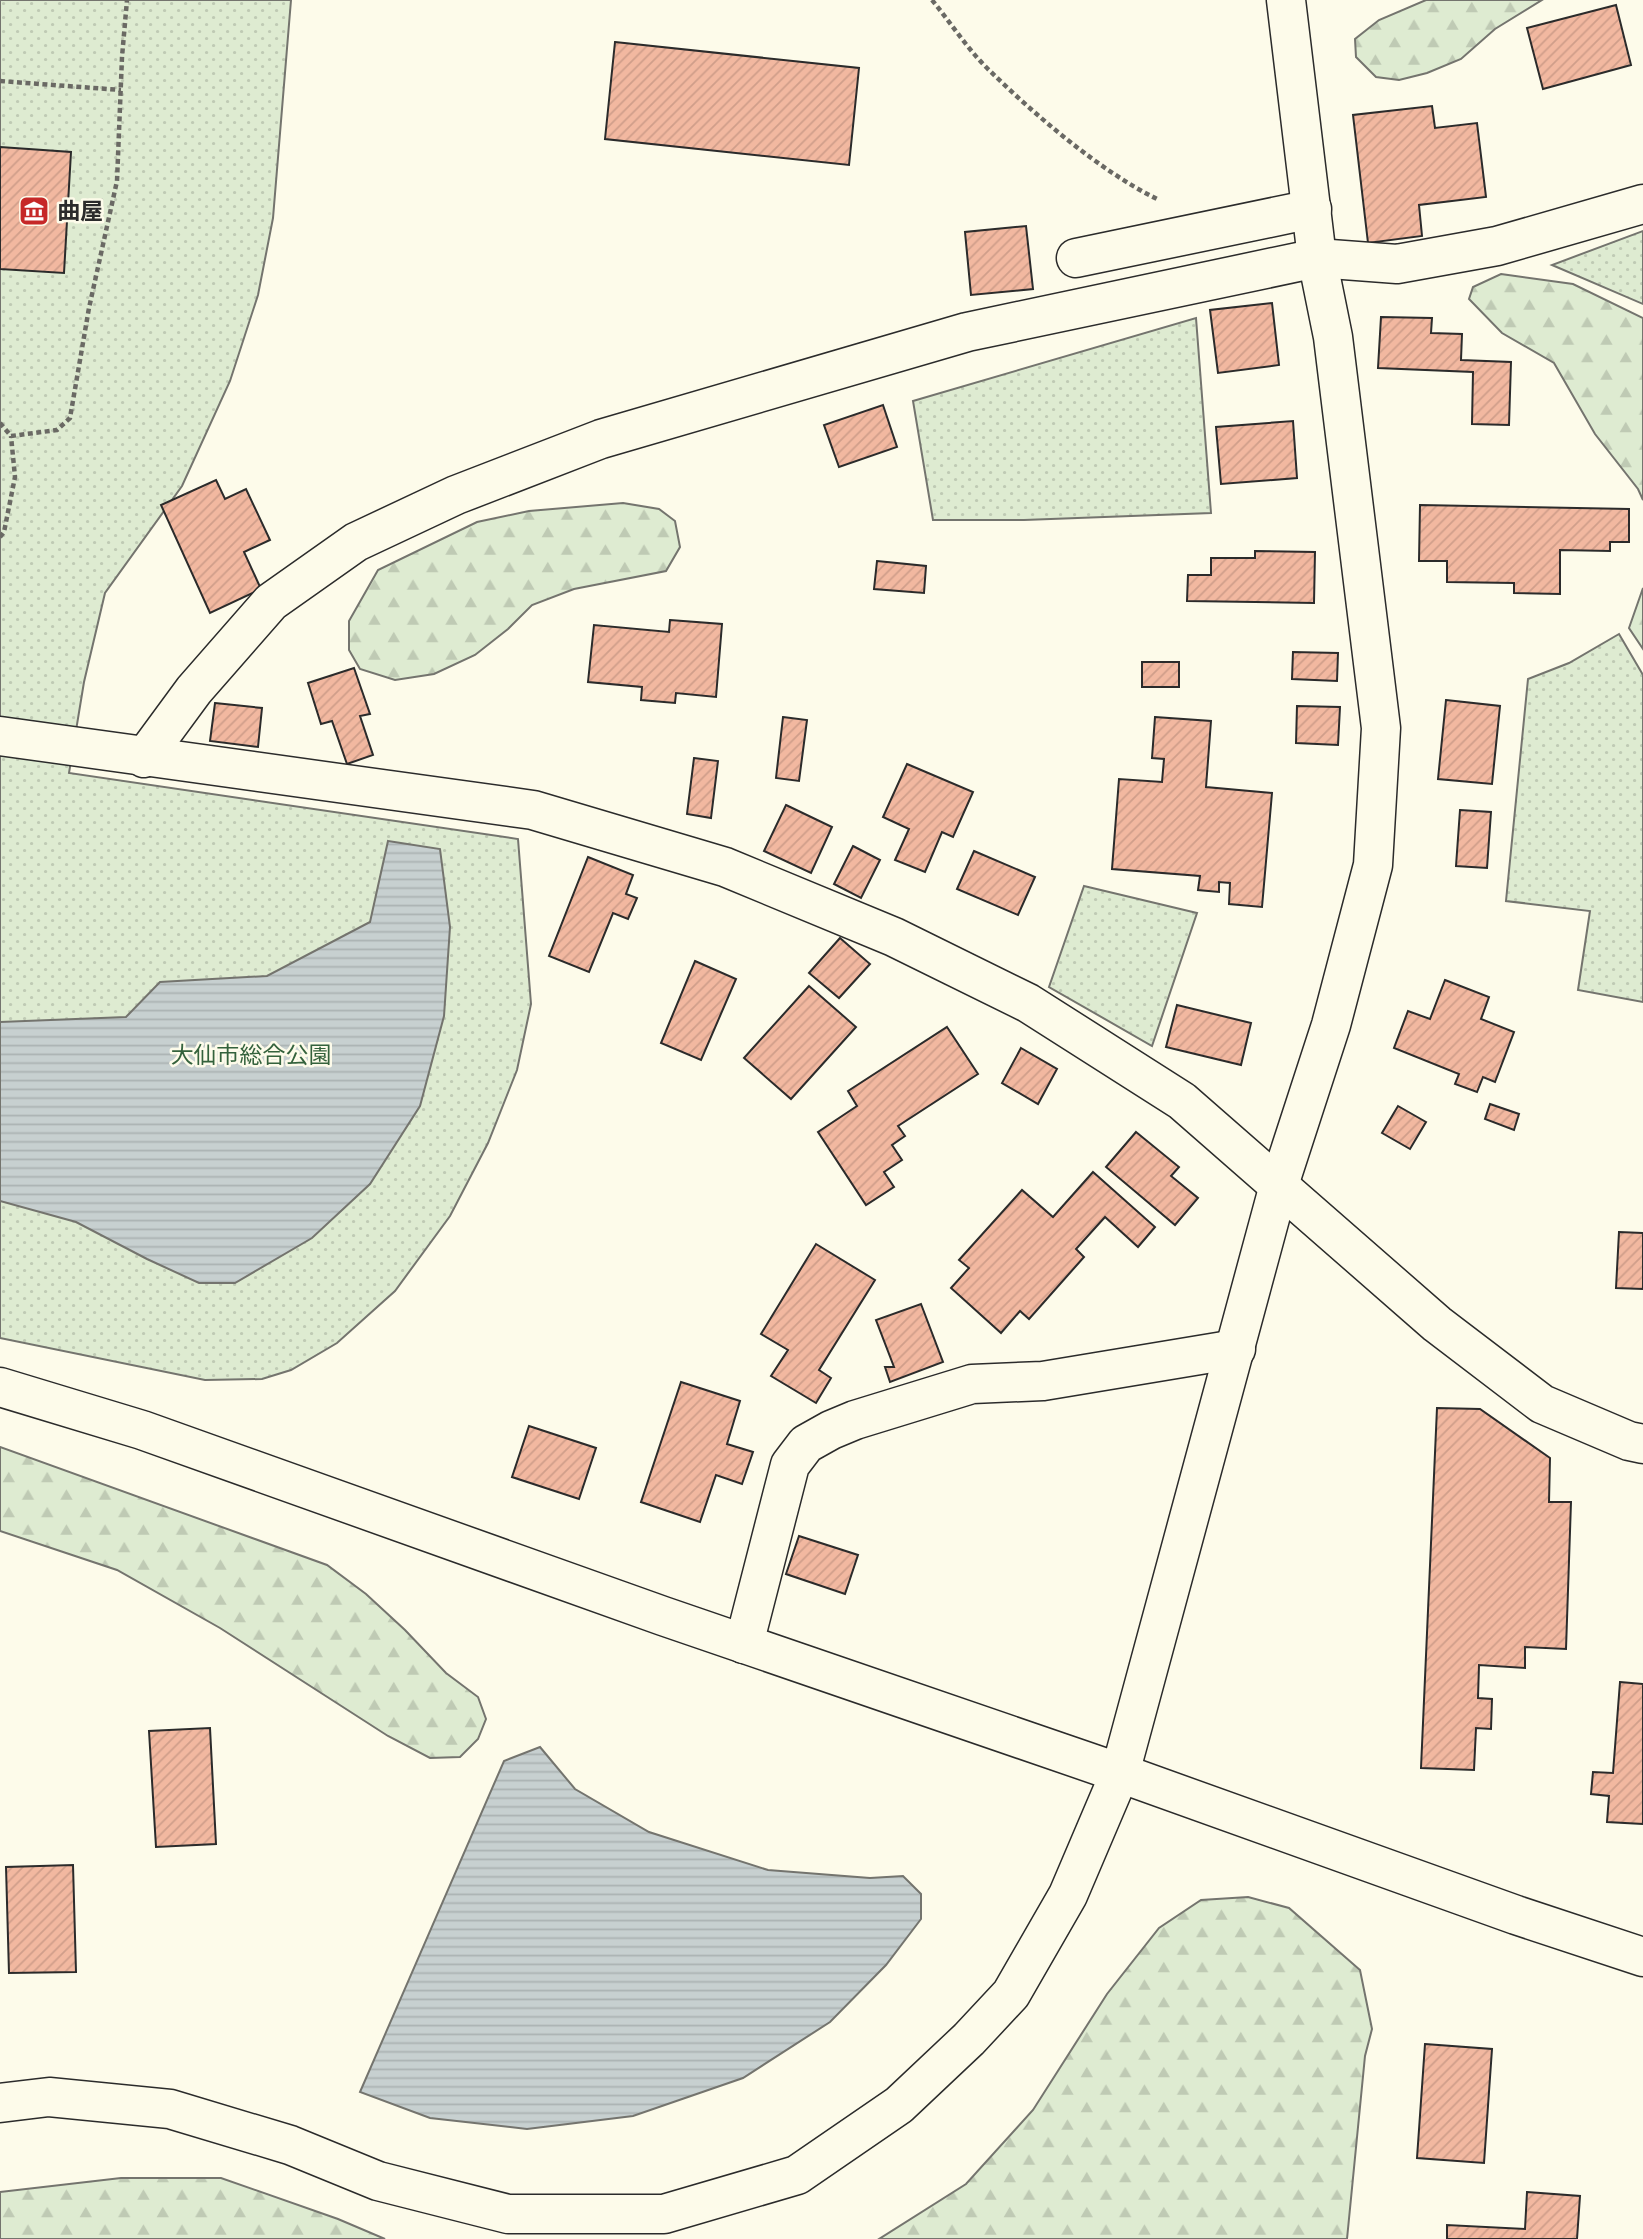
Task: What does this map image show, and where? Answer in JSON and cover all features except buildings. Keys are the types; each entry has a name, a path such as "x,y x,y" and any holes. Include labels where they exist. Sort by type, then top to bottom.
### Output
{"street":[{"path":"0,2103 49,2097 170,2109 290,2145 378,2181 508,2214 664,2214 797,2175 899,2105 1011,1994 1068,1895 1120,1773 1279,1185 1331,1025 1373,865 1381,728 1333,337 1317,258 1286,0"},
{"path":"144,758 194,690 271,602 356,542 456,495 601,439 967,332 1317,258 1397,264 1497,246 1643,204"},
{"path":"1076,258 1312,209"},
{"path":"0,736 533,810 725,867 894,937 1028,1003 1182,1101 1437,1324 1542,1404 1629,1441 1643,1444"},
{"path":"744,1644 790,1465 806,1444 855,1420 972,1384 1043,1381 1236,1349"},
{"path":"0,1387 142,1430 744,1644 1120,1773 1516,1916 1643,1957"}],"path":[{"path":"11,436 57,430 70,418 89,307 117,181 127,0"},
{"path":"932,0 988,70 1126,184 1160,200"},
{"path":"0,81 121,90"},
{"path":"0,423 11,436 15,477 4,531 0,537"}],"green space":[{"name":"大仙市総合公園","path":"0,0 291,0 273,218 258,295 230,381 182,486 105,593 84,682 69,773 518,839 531,1004 517,1070 488,1143 450,1216 395,1291 337,1343 291,1370 262,1379 205,1380 0,1338"},
{"path":"1426,0 1542,0 1495,29 1461,59 1427,73 1399,80 1376,77 1356,57 1355,39 1379,20"},
{"path":"1643,231 1643,304 1552,265"},
{"path":"1501,274 1573,284 1643,318 1643,500 1638,489 1595,434 1554,363 1502,333 1469,299 1473,287"},
{"path":"1196,318 1211,513 1024,520 933,520 913,401"},
{"path":"623,503 659,509 675,521 680,547 666,571 574,589 532,605 508,629 475,655 434,674 395,680 360,669 349,650 349,621 378,570 477,522 529,511"},
{"path":"1643,588 1643,649 1629,628"},
{"path":"1619,634 1643,675 1643,1002 1578,990 1590,911 1506,901 1528,679 1569,663"},
{"path":"1084,886 1197,913 1152,1046 1049,987"},
{"path":"0,1447 327,1565 366,1594 446,1673 478,1697 486,1719 478,1739 460,1757 430,1758 388,1736 220,1628 117,1570 0,1531"},
{"path":"1248,1897 1289,1908 1360,1970 1372,2029 1365,2056 1347,2239 879,2239 966,2184 1033,2110 1107,1994 1159,1928 1201,1900"},
{"path":"121,2178 221,2178 338,2219 385,2239 0,2239 0,2192"}],"shaded area":[{"path":"388,841 440,849 450,927 444,1016 420,1106 370,1184 312,1238 235,1283 199,1283 76,1222 0,1201 0,1022 126,1017 160,982 267,976 370,922"},
{"path":"540,1747 575,1789 649,1832 768,1870 870,1878 903,1876 921,1894 921,1919 886,1965 830,2022 743,2078 633,2116 527,2129 430,2118 360,2092 504,1761"}],"place":[{"name":"曲屋","path":"34,211"}]}
